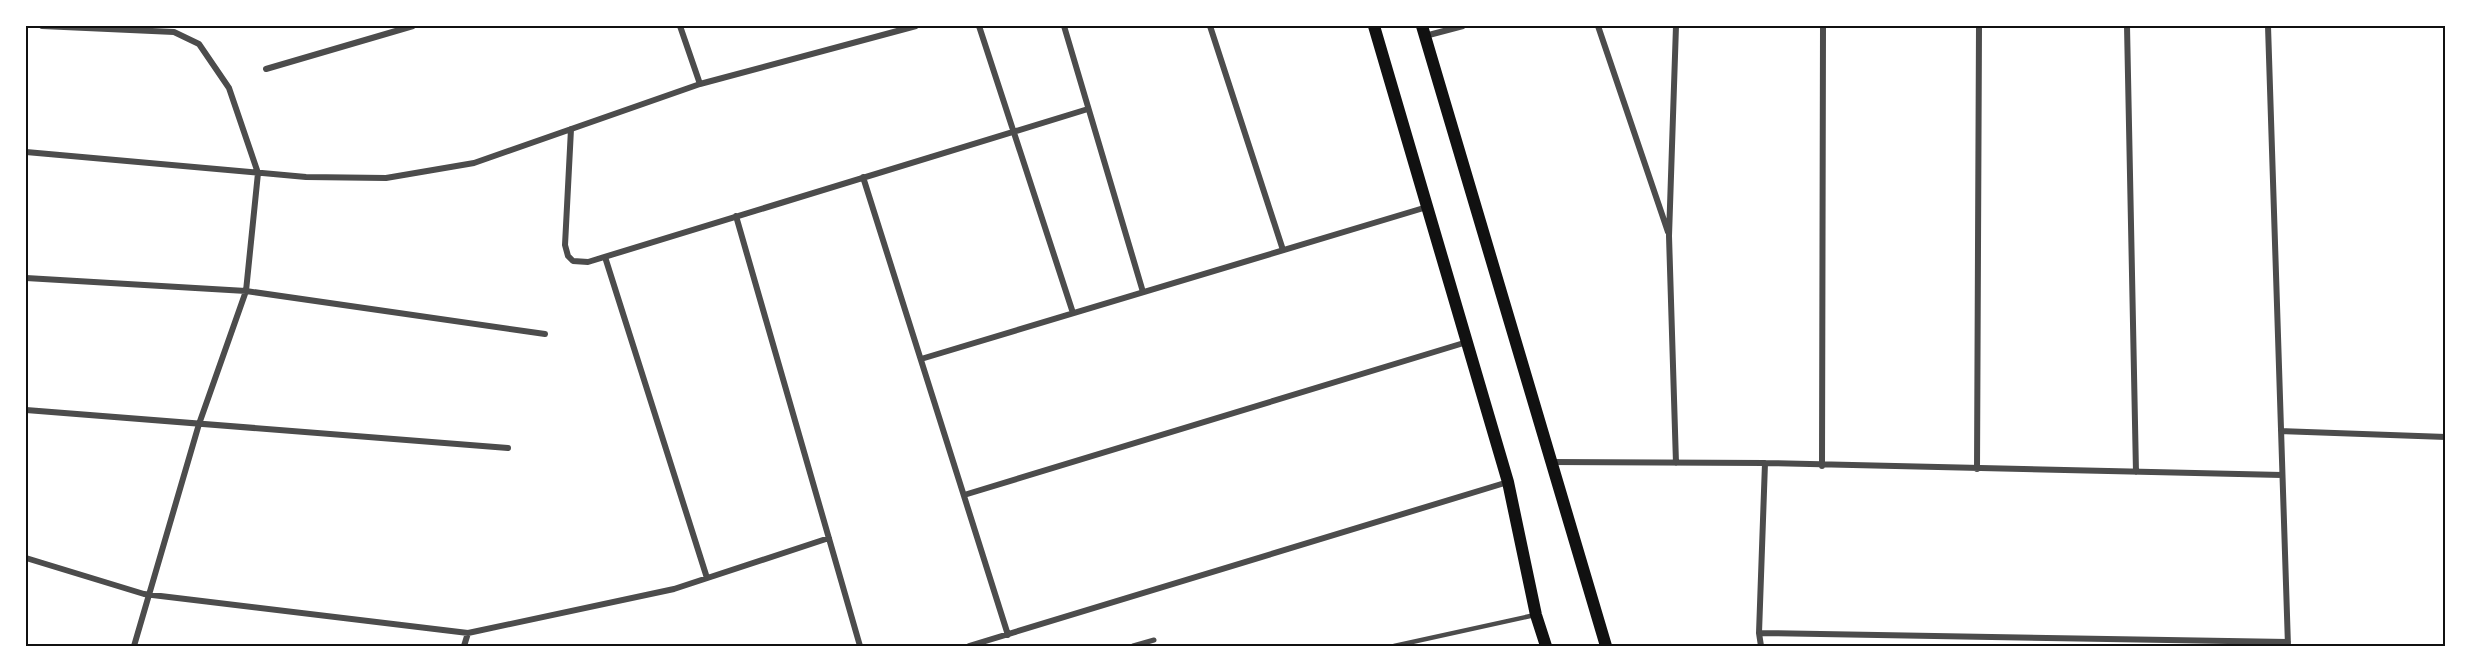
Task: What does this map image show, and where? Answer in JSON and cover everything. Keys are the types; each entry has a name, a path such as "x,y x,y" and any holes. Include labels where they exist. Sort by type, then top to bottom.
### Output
{"main road":[{"path":"1374,26 1508,482 1536,615 1546,646"},
{"path":"1424,31 1606,646"}],"street":[{"path":"42,26 173,29 199,44 229,88 258,173 246,291 200,424 134,646"},
{"path":"266,69 413,26"},
{"path":"680,26 700,84"},
{"path":"26,152 306,177 386,178 474,163 700,84 916,26"},
{"path":"979,26 1073,313"},
{"path":"1064,26 1143,292"},
{"path":"1210,26 1283,250"},
{"path":"1424,31 1463,26"},
{"path":"1598,26 1669,236"},
{"path":"1676,26 1669,236 1676,463"},
{"path":"1822,466 1823,26"},
{"path":"1977,469 1979,26"},
{"path":"2127,26 2136,472"},
{"path":"1759,633 2288,644 2268,26"},
{"path":"571,129 565,245 567,256 573,261 588,262 1088,109"},
{"path":"863,177 1008,635"},
{"path":"921,359 1427,207"},
{"path":"736,216 860,646"},
{"path":"605,257 707,578"},
{"path":"26,278 246,291 545,334"},
{"path":"964,495 1467,342"},
{"path":"26,410 508,448"},
{"path":"2281,431 2445,437"},
{"path":"1551,462 1765,463 2282,475"},
{"path":"1761,646 1759,633 1765,463"},
{"path":"969,646 1508,482"},
{"path":"26,558 150,595 468,633 674,589 829,538"},
{"path":"464,646 468,633"},
{"path":"1133,646 1154,643 1159,646"}],"lane":[{"path":"1394,646 1536,615"}]}
